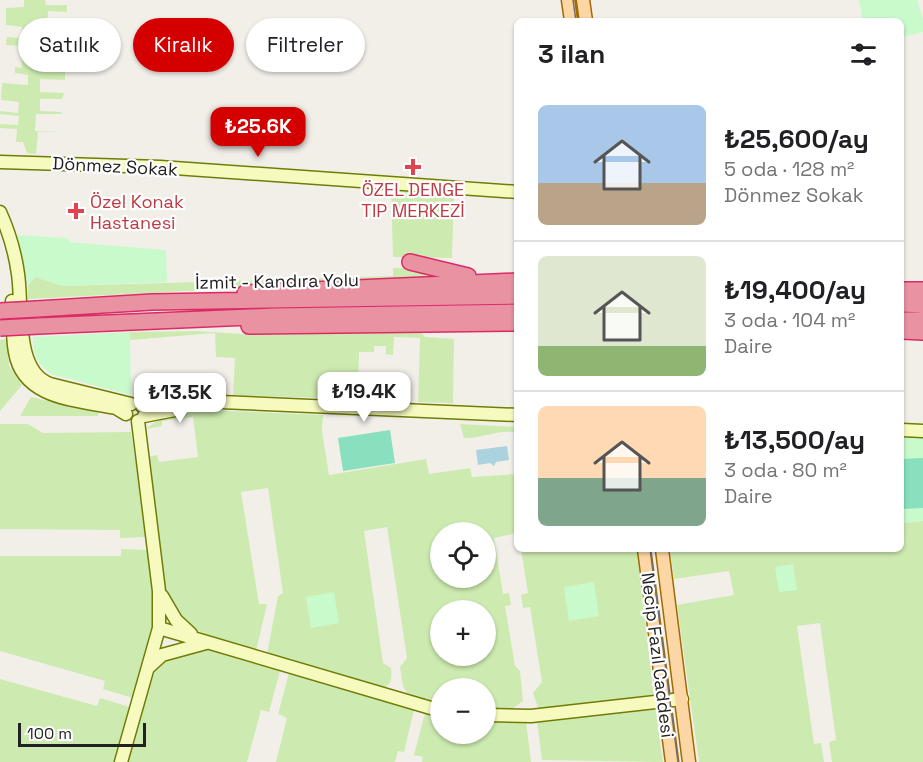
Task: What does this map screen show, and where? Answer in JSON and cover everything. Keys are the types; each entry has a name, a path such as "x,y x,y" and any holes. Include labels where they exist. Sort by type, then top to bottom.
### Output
{"highway":[{"path":"410,262 486,280"},
{"path":"152,302 277,290 486,280 514,281"},
{"path":"904,292 922,312"},
{"name":"İzmit - Kandıra Yolu","path":"0,328 153,322 274,309 514,296"},
{"name":"İzmit - Kandıra Yolu","path":"0,311 152,302 274,309 514,312"},
{"path":"904,305 922,312"},
{"path":"904,319 922,312"},
{"path":"904,330 922,312"},
{"path":"153,322 294,327 514,323"}],"main road":[{"path":"568,0 571,18"},
{"path":"583,0 586,18"},
{"name":"Necip Fazıl Caddesi","path":"644,552 672,762"},
{"name":"Necip Fazıl Caddesi","path":"662,552 689,762"}],"street":[{"name":"Dönmez Sokak","path":"0,162 160,167 514,192"},
{"path":"0,212 16,260 25,350 33,372 38,378 50,384 136,412"},
{"path":"0,232 10,270 15,352 24,375 34,386 46,393 136,412 210,403 514,415"},
{"path":"121,762 159,628 159,591 136,412"},
{"path":"904,430 923,431"},
{"path":"159,591 176,620 187,632 208,643"},
{"path":"159,628 430,708"},
{"path":"148,668 162,655 208,643"},
{"path":"496,715 531,716 682,699"}],"green space":[{"path":"24,0 45,0 46,5 67,5 67,12 48,11 48,18 18,18 18,26 6,25 6,8 24,7"},
{"path":"859,0 917,0 923,19 923,32 904,37 904,18 862,18"},
{"path":"7,37 18,38 18,46 6,45"},
{"path":"15,67 18,67 18,72 65,72 65,80 40,79 40,92 64,93 62,99 40,99 40,111 62,112 61,114 36,114 35,131 61,132 38,132 36,154 27,153 23,142 16,142 17,129 0,128 0,124 18,125 19,116 0,114 0,111 18,113 19,102 1,100 2,83 28,85 28,75 15,73"},
{"path":"391,190 454,195 452,258 393,257"},
{"path":"17,235 67,238 70,242 166,250 167,282 64,286 35,277 28,286"},
{"path":"393,268 407,268 450,279 28,299 28,286 35,277 64,286 393,276"},
{"path":"196,331 261,335 421,332 425,337 454,339 453,403 418,402 420,338 394,337 393,355 386,354 386,346 374,346 374,352 359,352 358,399 233,395 235,358 216,357 215,333 130,340 130,332"},
{"path":"130,332 131,395 51,374 39,362 34,349 33,337"},
{"path":"7,339 9,366 22,385 0,411 0,340"},
{"path":"31,397 98,412 98,416 20,416"},
{"path":"208,410 323,415 322,431 329,475 426,459 429,474 470,468 472,477 514,474 514,534 496,538 496,522 430,522 430,588 496,588 496,550 503,594 509,593 511,605 505,606 515,666 520,671 523,701 512,709 496,710 496,678 430,678 430,703 409,697 403,686 400,667 407,658 387,527 364,531 383,663 391,668 390,683 382,689 267,654 278,596 283,593 268,488 241,492 259,604 267,604 256,651 214,638 192,626 173,606 166,591 148,457 157,455 159,462 198,457 193,417 162,421 162,426 147,429 167,417"},
{"path":"0,424 28,424 43,433 131,432 147,537 120,538 120,530 0,529"},
{"path":"460,424 514,427 514,432 464,438"},
{"path":"390,430 395,463 343,471 338,438"},
{"path":"904,437 923,438 923,521 904,523"},
{"path":"923,458 923,508 904,509 904,459"},
{"path":"923,521 923,762 832,762 829,742 836,740 820,623 797,626 814,744 821,743 824,762 699,762 677,605 734,595 729,571 674,579 670,552 904,552 904,523"},
{"path":"121,549 148,550 153,586 152,628 133,698 103,689 105,681 0,651 0,556 121,556"},
{"path":"521,552 637,552 654,698 546,710 538,707 533,693 542,682 530,607 523,608 521,595 528,593"},
{"path":"793,564 797,590 779,592 775,567"},
{"path":"594,582 599,616 569,621 564,587"},
{"path":"334,592 339,623 311,628 306,597"},
{"path":"203,648 280,671 269,712 261,710 247,762 127,762 155,670 168,659"},
{"path":"289,673 414,710 404,752 398,751 395,762 276,762 287,718 278,714"},
{"path":"0,679 97,706 100,698 130,707 115,762 0,762"},
{"path":"655,706 663,762 542,760 537,721"},
{"path":"425,713 430,714 430,744 496,744 496,721 526,721 531,762 422,762 423,757 414,755"}],"water":[{"path":"507,446 509,460 496,462 494,466 490,463 478,465 476,450"}],"tram line":[{"path":"573,0 576,18"},
{"path":"650,552 678,762"}],"place":[{"name":"ÖZEL DENGE TIP MERKEZİ","path":"413,167"},
{"name":"Özel Konak Hastanesi","path":"76,211"}]}
